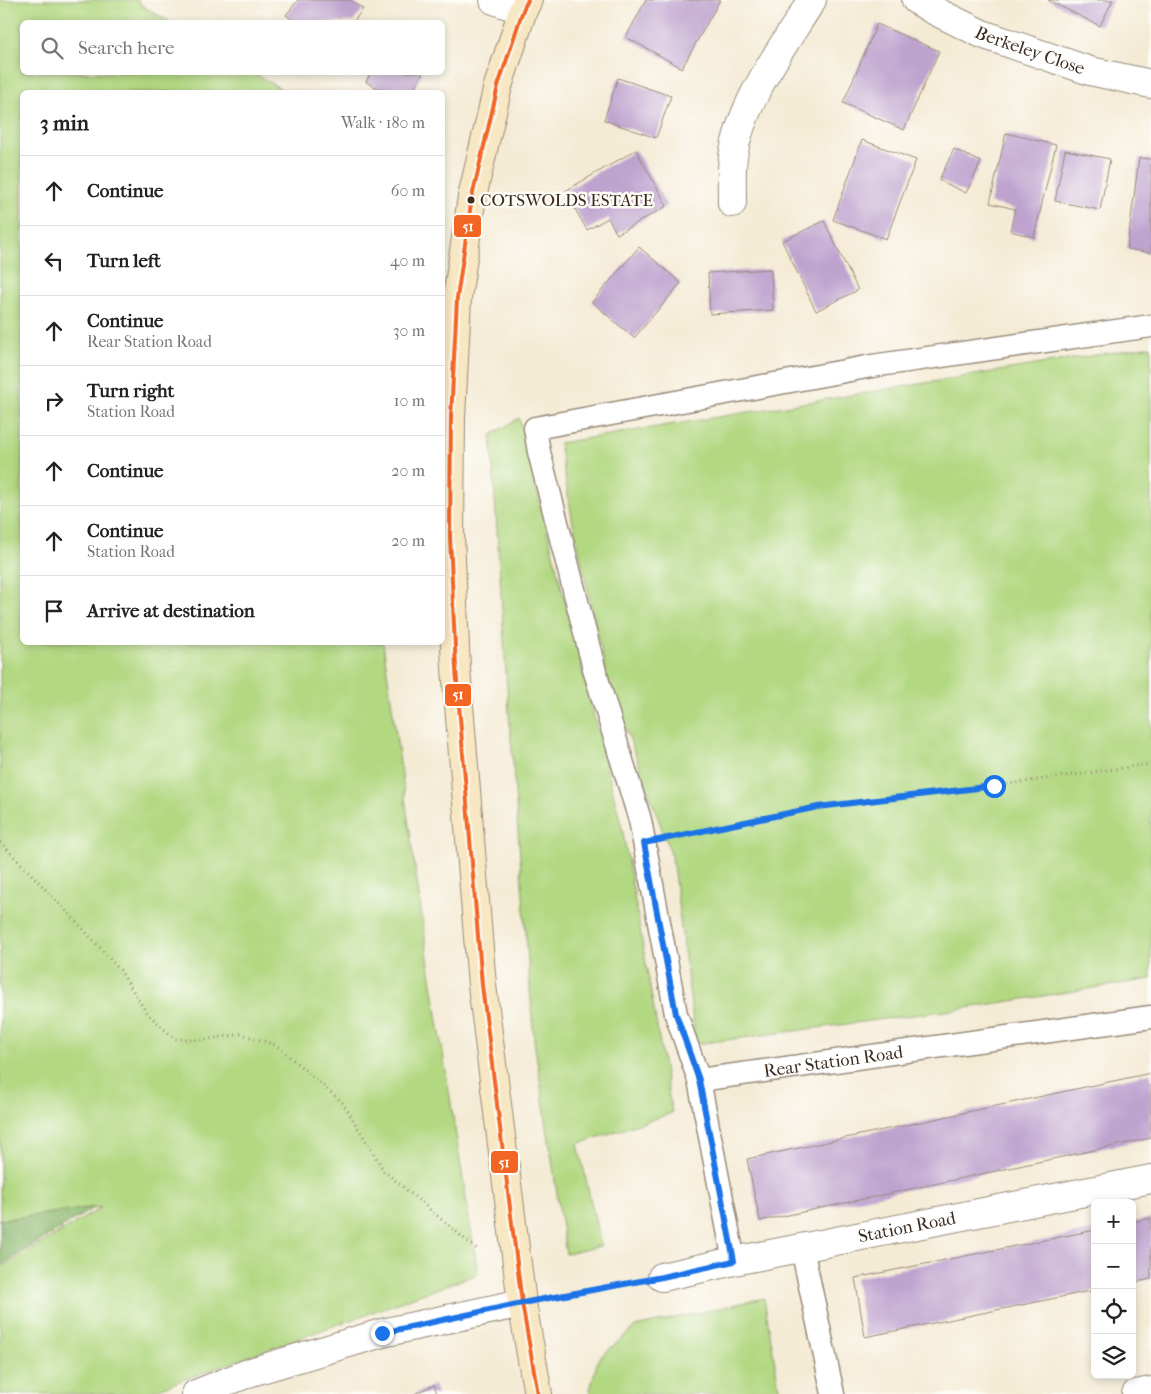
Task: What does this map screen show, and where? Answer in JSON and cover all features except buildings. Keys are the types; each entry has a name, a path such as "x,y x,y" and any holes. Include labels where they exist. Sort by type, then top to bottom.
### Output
{"street":[{"path":"494,0 526,5 498,86 474,188 457,298 451,418 450,527 456,669 482,985 520,1294 538,1394"},
{"path":"732,203 733,157 742,123 760,85 812,0"},
{"name":"Berkeley Close","path":"916,0 982,34 1090,71 1151,84"},
{"name":"Station Road","path":"662,1277 1151,1178"},
{"path":"196,1394 251,1372 520,1294"},
{"path":"1136,1394 1151,1391"}],"lane":[{"path":"734,1261 699,1080 676,1014 640,820 594,672 539,452 535,428 872,366 1151,326"},
{"name":"Rear Station Road","path":"699,1080 1151,1018"},
{"path":"802,1248 833,1394"}],"path":[{"path":"644,843 818,807 994,786 1151,764"},
{"path":"0,842 120,970 146,1012 175,1039 202,1040 241,1034 276,1045 343,1104 384,1171 520,1294 662,1277"}],"green space":[{"path":"0,0 138,0 141,5 167,20 20,20 20,75 257,75 283,90 20,90 20,645 383,645 427,952 478,1274 144,1394 0,1394 0,1268 102,1207 0,1220"},
{"path":"1151,346 1151,979 960,1009 696,1044 672,857 606,673 574,529 559,443"},
{"path":"519,418 623,832 672,1113 578,1144 601,1246 566,1254 534,1040 506,673 491,435"},
{"path":"95,1207 0,1266 0,1220"},
{"path":"764,1298 780,1394 589,1394 598,1359 635,1327"}],"transit line":[{"name":"51","path":"528,0 498,86 472,197 457,298 451,418 450,537 456,669 482,985 522,1303 538,1394"}],"place":[{"name":"COTSWOLDS ESTATE","path":"471,200"}],"route":[{"path":"382,1333 734,1261 699,1080 676,1014 644,843 818,807 994,786"}]}
